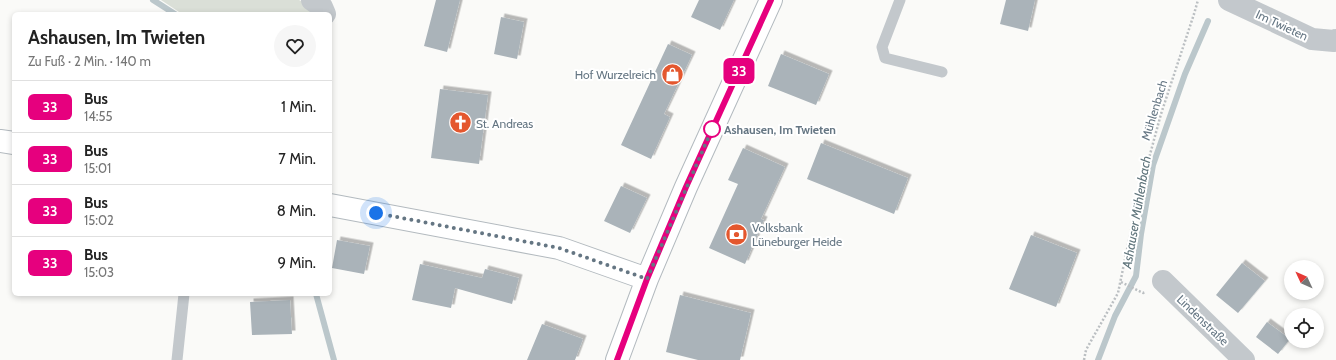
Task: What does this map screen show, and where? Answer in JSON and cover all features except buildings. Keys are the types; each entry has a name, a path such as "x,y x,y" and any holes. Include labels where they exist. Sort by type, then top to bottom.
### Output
{"street":[{"path":"312,0 322,7 324,12"},
{"path":"617,360 647,279 708,137 771,0"},
{"name":"Im Twieten","path":"1229,0 1312,39 1336,40"},
{"path":"0,141 12,144"},
{"path":"332,204 559,248 647,279"},
{"name":"Lindenstraße","path":"1163,281 1244,360"}],"lane":[{"path":"900,0 882,47 885,58 942,72"},
{"path":"177,360 184,296"}],"path":[{"name":"Mühlenbach","path":"1084,360 1086,350 1118,293 1136,206 1161,114 1198,0"},
{"path":"1121,282 1143,293"}],"shaded area":[{"path":"161,0 299,0 303,2 311,12 179,12"}],"waterway":[{"path":"153,0 172,12"},
{"name":"Ashauser Mühlenbach","path":"1098,360 1115,316 1136,276 1141,234 1153,165 1185,74 1208,21"},
{"path":"317,296 334,360"}],"bus line":[{"name":"33","path":"617,360 647,279 686,187 771,0"}],"place":[{"name":"Hof Wurzelreich","path":"672,74"},
{"name":"St. Andreas","path":"460,123"},
{"name":"Ashausen, Im Twieten","path":"712,129"},
{"name":"Volksbank Lüneburger Heide","path":"737,234"}],"route":[{"path":"376,213 559,248 647,279 712,129"}]}
